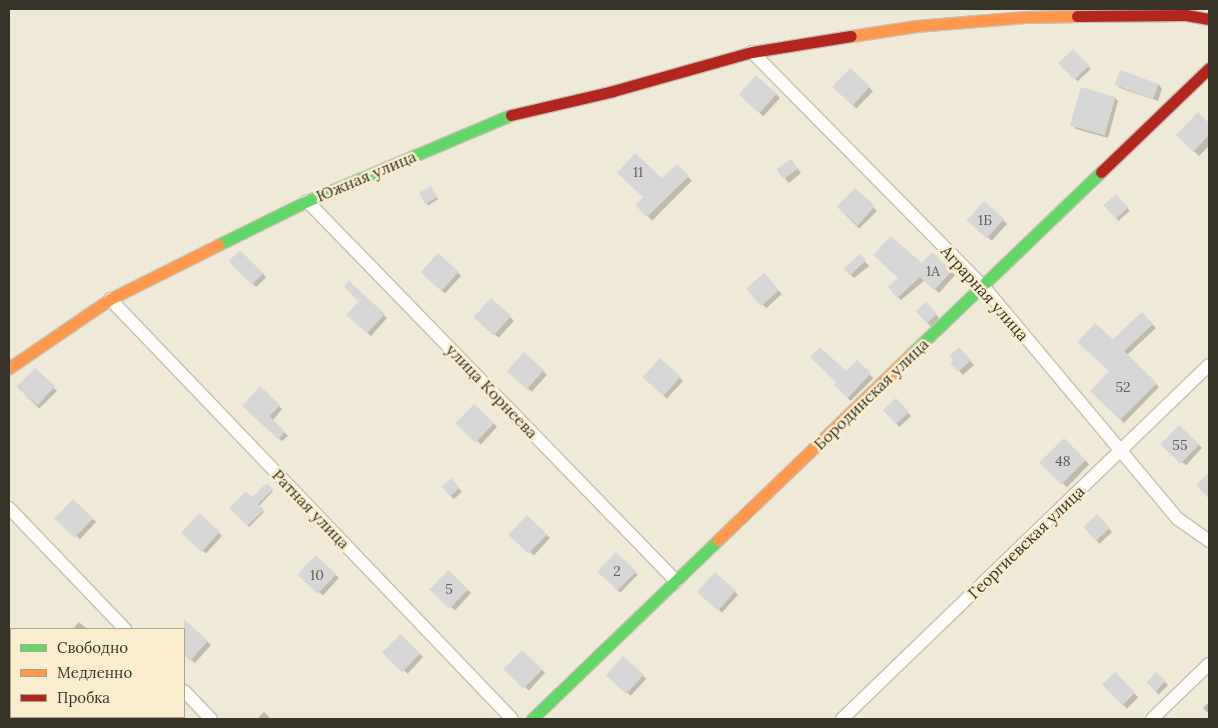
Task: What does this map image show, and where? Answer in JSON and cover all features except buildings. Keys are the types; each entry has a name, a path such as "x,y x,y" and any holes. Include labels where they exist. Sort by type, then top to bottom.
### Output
{"street":[{"name":"Южная улица","path":"9,368 110,299 307,201 506,116 612,91 752,52 916,26 1025,17 1135,14 1186,15 1209,19"},
{"name":"Аграрная улица","path":"752,52 983,286 1178,519 1209,541"},
{"name":"Бородинская улица","path":"532,719 1209,68"},
{"name":"улица Корнеева","path":"307,201 676,581"},
{"name":"Ратная улица","path":"110,299 512,719"},
{"name":"Георгиевская улица","path":"842,719 1209,365"},
{"path":"9,508 124,628"},
{"path":"1152,719 1209,664"},
{"path":"185,691 211,719"}],"traffic: fast":[{"path":"218,245 307,201 511,115"},
{"path":"910,355 1101,172"},
{"path":"532,719 718,540"}],"traffic: slow":[{"path":"851,36 916,26 1025,17 1077,16"},
{"path":"9,368 110,299 218,245"},
{"path":"718,540 910,355"}],"traffic: jam":[{"path":"1077,16 1186,15 1209,19"},
{"path":"511,115 613,91 752,52 851,36"},
{"path":"1101,172 1209,68"}]}
